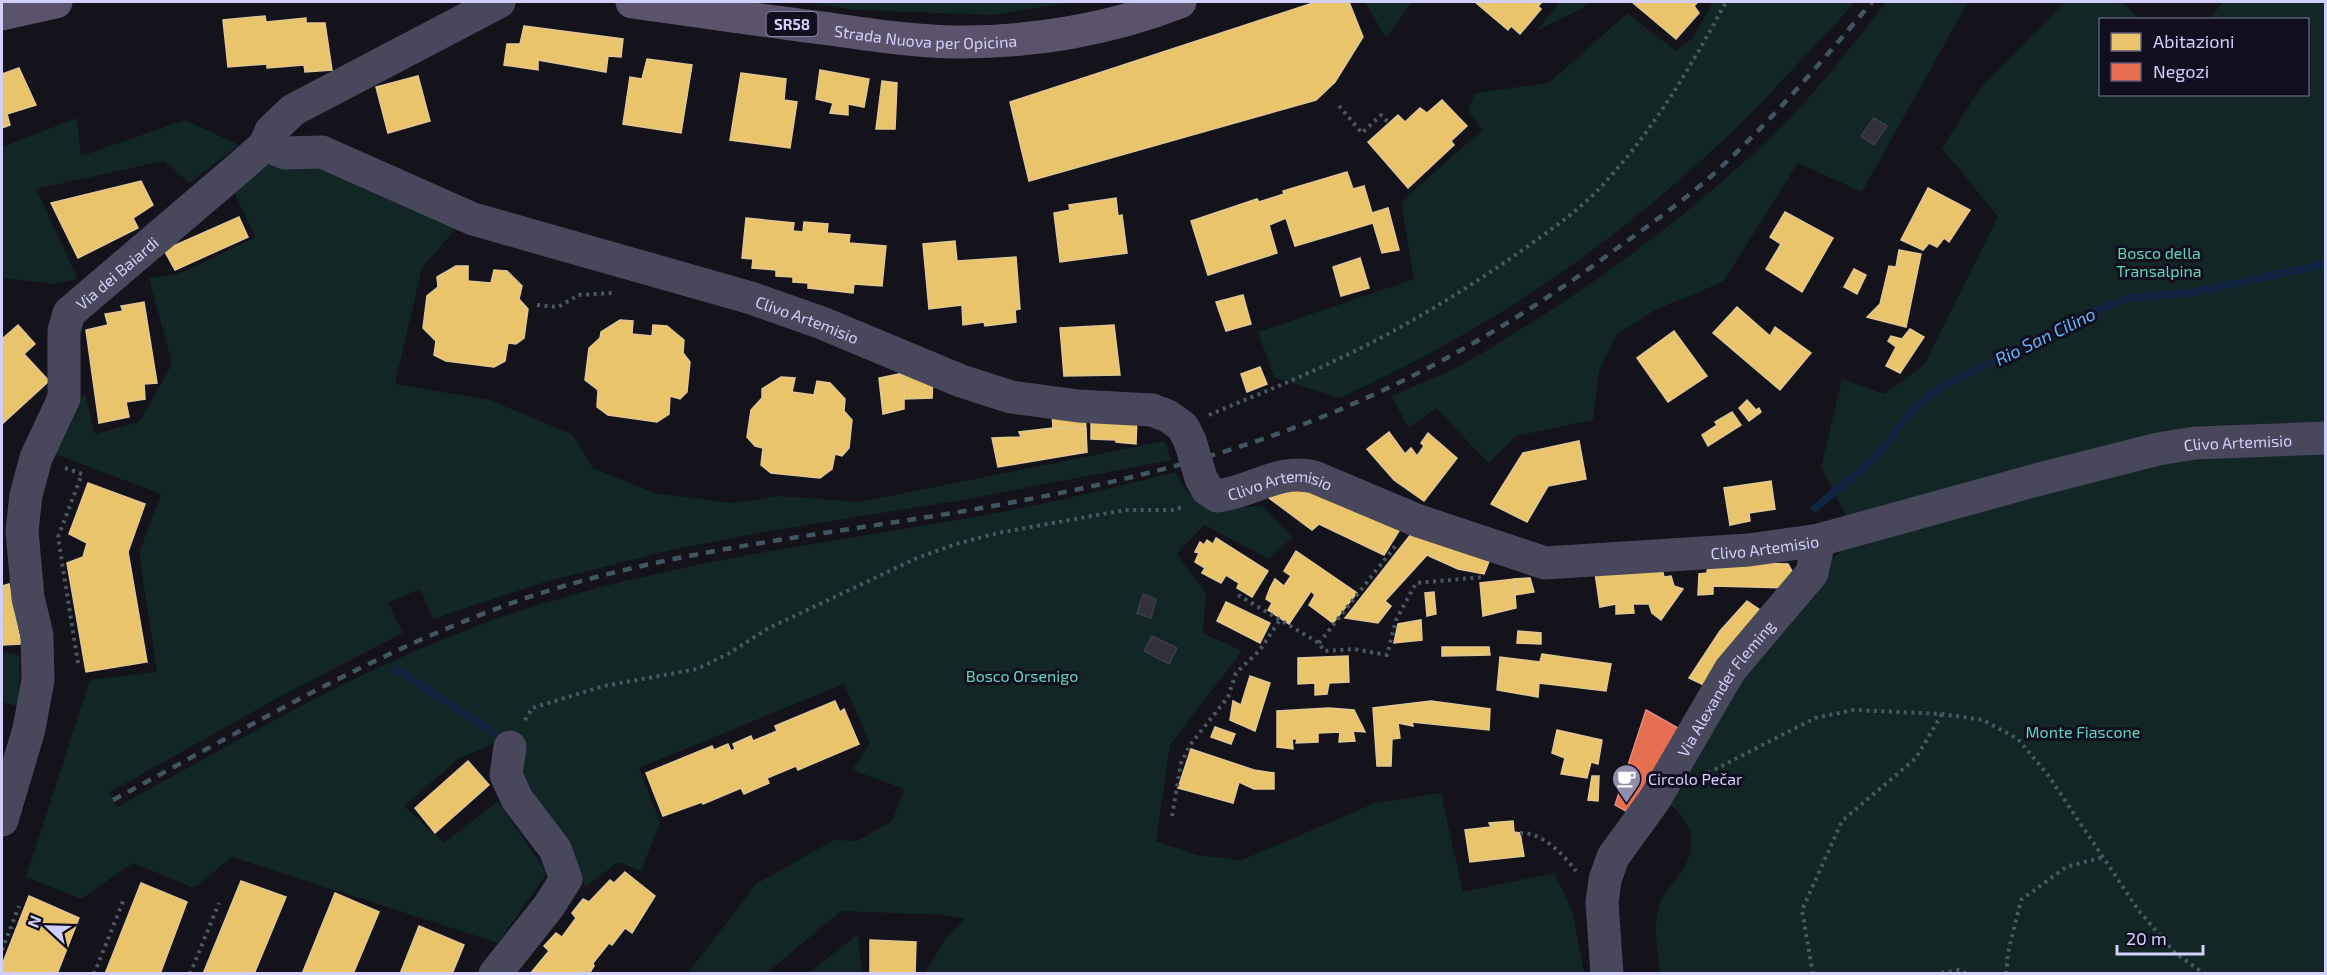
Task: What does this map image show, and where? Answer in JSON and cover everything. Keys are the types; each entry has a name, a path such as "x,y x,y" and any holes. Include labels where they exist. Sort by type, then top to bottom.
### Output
{"main road":[{"path":"2,14 56,2"},
{"name":"Strada Nuova per Opicina","path":"632,2 870,34 952,42 998,40 1083,30 1119,22 1180,2"}],"street":[{"name":"Via dei Baiardi","path":"2,820 29,729 38,680 37,635 28,598 22,531 26,495 36,458 64,398 64,331 69,313 177,224 265,145 271,131 293,110 315,97 341,87 499,2"},
{"name":"Clivo Artemisio","path":"265,145 285,153 322,152 473,219 751,298 822,323 987,390 1044,403 1152,410 1168,416 1187,434 1207,489 1217,496 1229,495 1285,474 1300,474 1314,477 1416,520 1545,563 1749,550 1820,540 2158,449 2195,443 2325,438"},
{"name":"Via Alexander Fleming","path":"1608,974 1602,902 1605,879 1613,857 1668,775 1730,670 1812,573 1820,540"},
{"path":"495,974 549,906 566,879 555,849 518,799 506,776 510,747"}],"path":[{"path":"1187,434 1382,337 1467,288 1544,235 1594,193 1631,153 1665,107 1726,2"},
{"path":"1339,106 1362,133 1381,115 1389,123"},
{"path":"537,305 558,307 579,296 616,292"},
{"path":"78,663 58,537 82,474"},
{"path":"510,747 532,708 604,686 697,669 777,624 916,558 956,543 1125,510 1173,510"},
{"path":"1319,644 1416,520"},
{"path":"1238,595 1319,644 1324,651 1354,650 1387,655 1395,621 1416,583 1491,576"},
{"path":"1172,816 1181,763 1190,745 1228,697 1236,673 1260,650 1280,621"},
{"path":"1668,775 1686,781 1710,772 1815,718 1854,710 1942,714 1983,720 2018,739 2048,775 2139,912 2175,953 2205,974"},
{"path":"1813,974 1802,910 1842,821 1916,758 1942,714"},
{"path":"1520,833 1531,832 1564,855 1581,877"},
{"path":"2006,974 2008,953 2021,900 2066,867 2103,857"},
{"path":"94,974 124,899"},
{"path":"190,974 219,903"},
{"path":"2,950 19,906"},
{"path":"1934,974 1959,970 1967,974"}],"green space":[{"path":"802,2 1074,2 993,15 855,10"},
{"path":"1365,2 1412,2 1386,38"},
{"path":"1560,2 1590,2 1583,8 1536,31"},
{"path":"1713,2 1854,2 1741,123 1690,170 1637,216 1524,298 1402,368 1339,398 1274,377 1258,332 1414,279 1401,202 1482,130 1468,110 1475,93 1549,83 1627,13 1676,51 1693,38"},
{"path":"1886,2 1968,2 1862,192 1798,163 1723,282 1657,309 1617,334 1599,371 1593,420 1516,436 1488,463 1436,408 1409,428 1391,396 1474,358 1594,281 1671,224 1744,162 1793,115"},
{"name":"Bosco della Transalpina","path":"2065,2 2121,2 2140,18 2099,18 2099,96 2309,96 2309,18 2210,18 2223,2 2325,2 2325,422 2193,426 2115,443 1847,518 1821,467 1842,379 1884,394 1925,364 1998,217 1942,148 1981,87"},
{"path":"77,118 81,156 185,120 239,145 189,183 164,161 36,189 78,279 55,284 2,278 2,147"},
{"name":"Bosco Orsenigo","path":"268,158 322,162 458,226 422,268 395,384 489,400 572,434 593,468 658,494 732,503 779,496 860,502 1165,441 1171,460 968,499 764,532 671,550 545,582 433,619 420,589 388,602 403,633 285,694 110,792 117,807 271,722 375,669 428,645 538,605 589,590 693,566 1011,510 1176,472 1191,495 1200,501 1235,508 1262,506 1293,537 1269,559 1204,525 1177,554 1206,593 1203,633 1242,651 1170,745 1156,841 1197,855 1242,860 1375,803 1441,793 1463,892 1554,873 1573,913 1584,973 925,973 946,938 965,919 945,915 841,911 767,973 688,973 756,884 834,840 857,841 892,821 904,789 852,770 870,743 844,684 639,768 660,822 641,871 618,862 586,887 495,743 458,759 404,806 444,843 498,801 547,873 498,943 232,857 194,888 133,863 81,899 26,877 90,680 157,672 139,553 161,494 52,453 72,403 85,394 95,434 139,422 172,364 149,278 179,274 255,237 235,194"},
{"name":"Monte Fiascone","path":"2325,450 2325,973 1661,974 1656,937 1658,909 1664,895 1687,862 1691,844 1689,828 1685,821 1667,802 1752,661 1832,559 1849,544 2206,451"},
{"path":"2,652 20,655 18,706 2,702"},
{"path":"858,934 862,973 808,973 814,969"}],"building: Abitazioni":[{"path":"1316,2 1349,2 1363,37 1335,82 1316,100 1029,181 1010,102"},
{"path":"1475,2 1542,2 1538,6 1541,9 1520,34 1511,26 1508,30"},
{"path":"1632,2 1698,2 1694,6 1699,13 1676,39"},
{"path":"265,16 266,22 306,18 306,23 325,23 332,70 305,72 304,65 267,68 267,64 228,67 223,20"},
{"path":"524,26 623,39 621,57 608,56 606,72 538,60 538,70 504,65 507,44 520,44"},
{"path":"647,59 692,65 681,133 623,124 630,77 642,79"},
{"path":"19,68 36,105 7,114 10,125 2,128 2,74"},
{"path":"820,70 869,79 864,107 848,104 848,115 830,113 833,103 816,99"},
{"path":"741,73 786,79 784,100 797,102 790,148 730,140"},
{"path":"418,76 430,121 388,133 376,87"},
{"path":"882,81 897,83 895,129 876,129"},
{"path":"1442,100 1467,126 1451,141 1454,145 1408,188 1368,142 1398,115 1405,122 1420,108 1427,113"},
{"path":"1347,172 1353,189 1364,186 1372,213 1388,208 1399,250 1382,253 1373,223 1295,246 1286,218 1269,225 1277,253 1208,275 1191,221 1257,199 1259,202 1284,194 1283,191"},
{"path":"141,181 153,205 133,218 138,228 78,258 51,203"},
{"path":"1928,188 1970,210 1949,242 1944,238 1937,247 1929,243 1923,250 1901,240"},
{"path":"1116,198 1118,216 1122,215 1127,253 1060,262 1054,213 1070,210 1069,205"},
{"path":"1785,212 1833,238 1802,292 1766,269 1781,244 1770,237"},
{"path":"239,217 248,237 175,270 164,250"},
{"path":"746,218 794,223 793,231 803,232 804,222 828,224 827,233 850,235 849,243 886,246 882,286 854,284 853,293 808,288 808,283 793,282 793,277 776,276 776,270 752,268 753,259 742,258"},
{"path":"955,241 957,261 1016,257 1020,309 1015,310 1016,322 985,326 984,322 963,325 962,305 929,309 923,244"},
{"path":"1899,250 1921,254 1906,327 1867,317 1880,304 1889,266 1896,267"},
{"path":"1360,258 1369,288 1341,296 1333,267"},
{"path":"456,266 468,266 468,281 491,283 494,270 507,271 522,286 519,299 528,309 524,338 516,344 508,343 505,361 494,367 446,361 434,355 436,341 423,328 427,296 438,287 437,277"},
{"path":"1854,269 1866,275 1857,294 1844,287"},
{"path":"1243,295 1251,324 1226,331 1216,302"},
{"path":"144,302 157,383 144,384 145,399 126,402 129,417 99,423 86,330 108,325 105,314 123,311 121,306"},
{"path":"1737,307 1770,336 1775,327 1811,353 1780,390 1713,333"},
{"path":"620,320 633,321 632,334 652,336 653,325 667,326 684,340 683,353 690,362 687,392 680,399 670,396 669,414 657,422 608,415 597,407 598,390 585,380 589,348 600,338 601,332"},
{"path":"18,325 35,344 24,354 49,381 2,424 2,339"},
{"path":"1114,325 1120,375 1064,376 1060,328"},
{"path":"1910,329 1924,337 1900,373 1886,366 1896,347 1888,341 1891,336 1902,339"},
{"path":"1674,331 1707,376 1668,402 1637,358"},
{"path":"1260,367 1267,384 1247,392 1241,374"},
{"path":"904,373 904,409 883,414 879,378"},
{"path":"904,373 933,377 932,398 904,399"},
{"path":"781,377 795,378 792,392 814,395 817,381 830,383 845,399 844,411 852,420 849,448 842,456 835,454 832,469 820,478 771,473 761,465 763,448 755,446 747,437 751,410 762,398 762,389"},
{"path":"1747,400 1761,412 1749,421 1739,408"},
{"path":"1732,412 1741,425 1708,446 1702,435 1717,425 1715,422"},
{"path":"1052,413 1085,415 1086,429 1053,428"},
{"path":"1091,414 1137,414 1136,444 1091,439"},
{"path":"1053,428 1086,429 1087,452 998,467 992,438 1021,437 1019,432"},
{"path":"1389,432 1405,454 1411,448 1417,456 1424,446 1421,443 1428,433 1457,458 1424,501 1394,480 1367,449"},
{"path":"1579,441 1586,479 1548,486 1527,522 1491,504 1523,453"},
{"path":"1771,481 1775,509 1749,513 1750,521 1730,525 1724,488"},
{"path":"88,483 145,504 128,552 147,662 86,672 67,563 83,557 87,543 69,534"},
{"path":"1306,485 1402,526 1384,555 1319,524 1312,530 1269,498"},
{"path":"1416,528 1492,554 1484,574 1458,569 1427,555 1385,601 1391,606 1378,623 1345,618"},
{"path":"1216,538 1268,571 1252,597 1237,588 1239,583 1226,575 1221,583 1202,573 1205,568 1195,562 1199,553 1195,552 1200,542 1204,545 1207,540 1213,544"},
{"path":"1296,551 1357,593 1333,623 1309,605 1315,595 1311,591 1289,624 1268,610 1272,603 1266,599 1270,588 1275,579 1284,586 1291,576 1284,571"},
{"path":"1708,562 1788,564 1792,571 1786,588 1713,586 1713,594 1698,595 1699,574 1707,573"},
{"path":"1662,569 1664,577 1671,576 1674,586 1683,589 1661,620 1652,613 1649,604 1633,604 1634,613 1616,614 1616,604 1600,607 1595,573"},
{"path":"1530,578 1534,592 1515,595 1514,579"},
{"path":"1514,579 1516,608 1483,616 1480,583"},
{"path":"9,584 21,644 2,645 2,586"},
{"path":"1434,592 1436,614 1427,616 1425,593"},
{"path":"1747,601 1763,612 1708,687 1689,678 1720,631"},
{"path":"1226,602 1270,623 1260,643 1217,621"},
{"path":"1421,620 1422,640 1394,643 1398,624"},
{"path":"1518,631 1541,633 1541,644 1517,643"},
{"path":"1442,647 1489,647 1490,655 1442,656"},
{"path":"1542,654 1611,664 1606,691 1539,683 1538,697 1497,690 1500,657 1540,662"},
{"path":"1348,656 1349,682 1329,683 1327,694 1315,695 1315,683 1298,684 1298,658"},
{"path":"1250,676 1270,683 1255,731 1230,720 1233,701 1241,705"},
{"path":"835,701 840,712 844,709 859,744 798,770 796,766 767,778 769,783 744,794 741,788 703,804 702,802 663,816 646,773 712,746 714,750 728,744 731,751 735,749 733,744 751,736 753,741 777,731 775,726"},
{"path":"1431,701 1490,709 1489,730 1412,722 1413,726 1398,723 1400,738 1392,739 1391,766 1377,766 1373,708"},
{"path":"1329,708 1354,710 1365,732 1353,731 1355,741 1339,742 1340,732 1318,733 1318,742 1296,743 1297,739 1292,739 1293,749 1277,747 1277,711"},
{"path":"1215,727 1235,734 1231,744 1211,737"},
{"path":"1557,730 1602,740 1598,764 1591,762 1587,778 1561,774 1565,758 1552,753"},
{"path":"1191,749 1254,770 1274,773 1274,789 1254,789 1239,782 1233,803 1178,788"},
{"path":"468,761 489,785 435,833 415,808"},
{"path":"1592,776 1599,776 1598,801 1588,800"},
{"path":"1513,821 1514,832 1520,833 1524,856 1470,862 1465,830 1491,827 1489,823"},
{"path":"625,872 655,896 632,933 625,928 612,945 609,943 593,963 594,966 589,974 530,974 549,951 544,946 556,933 562,937 576,918 572,913 583,899 589,902 610,880 614,883"},
{"path":"241,881 286,897 254,974 203,974"},
{"path":"141,883 187,902 160,974 105,974"},
{"path":"335,893 379,912 353,974 302,974"},
{"path":"29,896 79,918 57,974 2,974 2,965"},
{"path":"419,926 464,945 452,974 400,974"},
{"path":"870,940 916,942 915,974 870,974"}],"building: Negozi":[{"path":"1646,710 1678,728 1631,814 1615,805"}],"building: Altro":[{"path":"1874,118 1887,126 1874,145 1861,136"},
{"path":"1143,594 1156,599 1151,618 1137,613"},
{"path":"1152,636 1177,648 1169,664 1144,651"}],"waterway":[{"name":"Rio San Cilino","path":"1815,508 1875,458 1915,407 1938,389 2090,313 2128,298 2189,293 2326,264"},
{"path":"396,669 494,733"}],"railway":[{"path":"113,800 267,716 371,663 477,616 532,596 650,564 709,552 949,514 1118,480 1190,462 1261,440 1381,391 1462,349 1541,302 1681,201 1718,170 1759,130 1872,2"}],"place":[{"name":"Circolo Pečar","path":"1627,804"}]}
